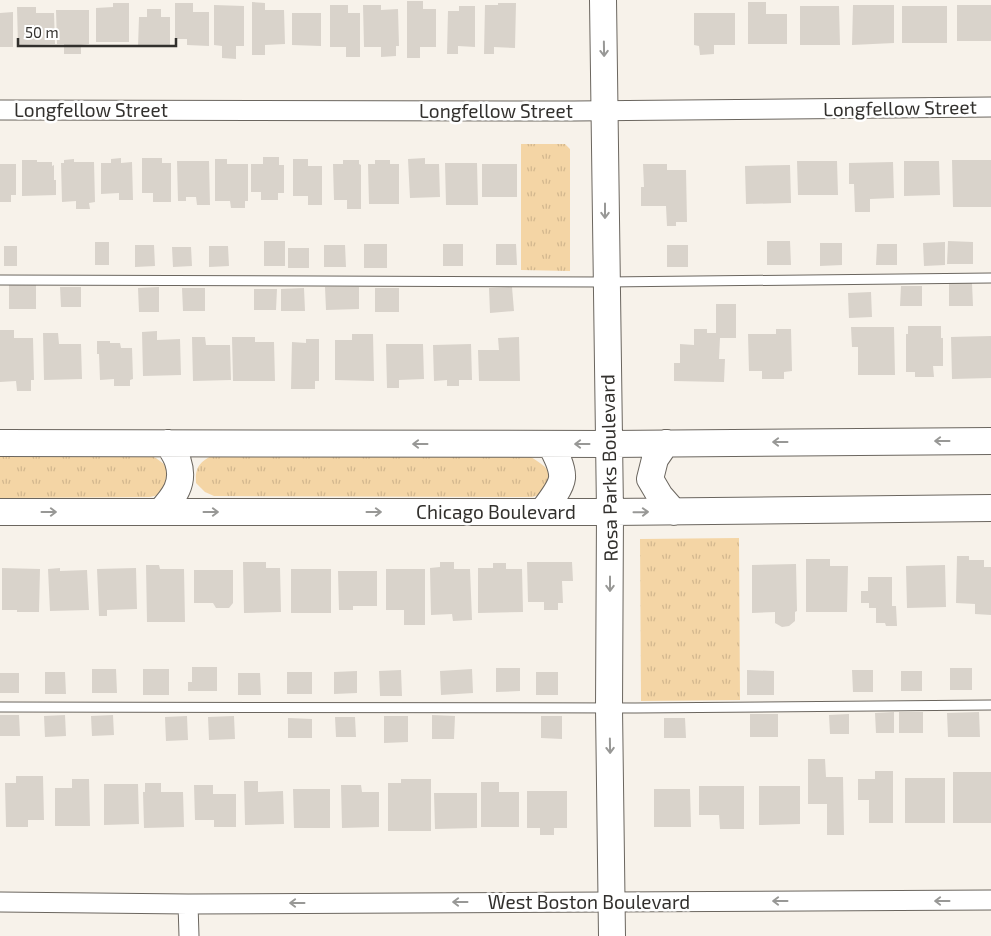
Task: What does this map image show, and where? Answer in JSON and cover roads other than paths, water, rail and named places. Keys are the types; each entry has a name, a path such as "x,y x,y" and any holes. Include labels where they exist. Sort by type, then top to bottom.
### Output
{"street":[{"name":"Rosa Parks Boulevard","path":"603,0 610,512 609,708 612,936"},
{"name":"Longfellow Street","path":"0,110 604,111 991,107"},
{"path":"0,443 609,444 991,441"},
{"path":"160,512 173,498 180,479 178,462 168,443"},
{"path":"666,443 655,459 650,479 660,496 674,512"},
{"path":"542,512 554,495 562,478 558,459 550,444"},
{"name":"Chicago Boulevard","path":"0,512 674,512 991,508"},
{"name":"West Boston Boulevard","path":"0,902 188,904 991,900"},
{"path":"188,904 189,936"}],"lane":[{"path":"0,280 606,282 991,278"},
{"path":"0,707 609,708 991,705"}]}
